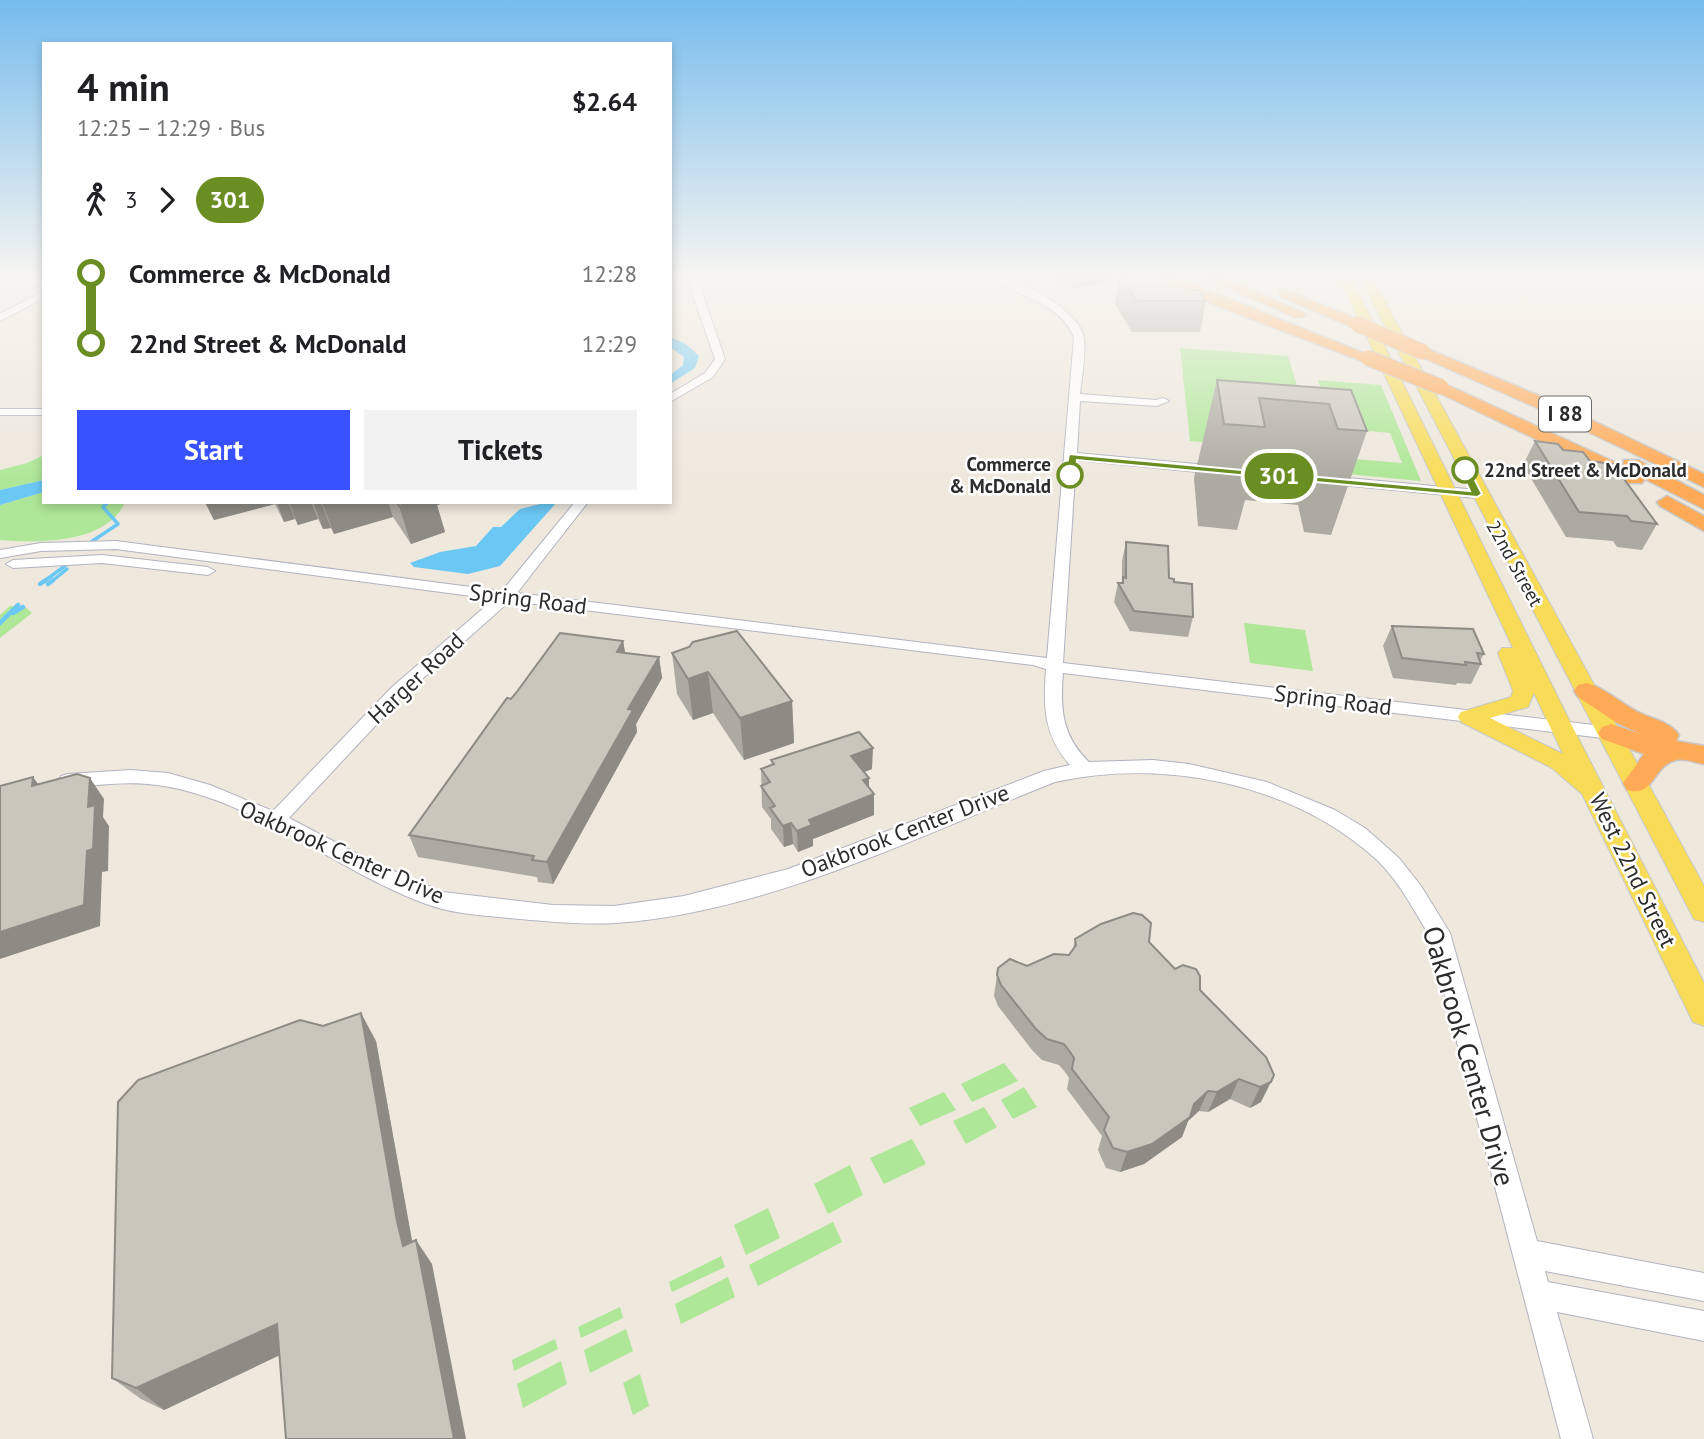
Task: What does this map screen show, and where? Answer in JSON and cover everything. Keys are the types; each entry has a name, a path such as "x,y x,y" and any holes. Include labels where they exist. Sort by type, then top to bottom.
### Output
{"highway":[{"name":"I 88","path":"1352,345 1367,350"},
{"name":"I 88","path":"1357,345 1580,439 1704,503"},
{"name":"I 88","path":"1407,345 1572,417 1704,481"},
{"name":"I 88","path":"1437,379 1704,516"},
{"path":"1536,431 1623,476 1704,525"},
{"path":"1587,691 1669,743 1704,739"},
{"path":"1611,733 1669,743 1704,755"},
{"path":"1637,783 1669,743"}],"main road":[{"name":"22nd Street","path":"1377,345 1562,728"},
{"name":"22nd Street","path":"1401,345 1477,494 1611,733"},
{"path":"1469,717 1520,702 1524,691 1505,644 1501,624 1506,614"},
{"path":"1469,717 1560,762 1596,796"},
{"name":"West 22nd Street","path":"1562,728 1704,1013"},
{"name":"West 22nd Street","path":"1611,733 1704,911"}],"street":[{"path":"672,398 709,375 720,359 715,345"},
{"path":"1080,345 1052,703 1054,729 1066,751 1085,769"},
{"path":"1076,397 1157,404 1163,401"},
{"path":"0,412 42,412"},
{"path":"1072,456 1227,471"},
{"path":"1315,479 1477,494"},
{"name":"Harger Road","path":"275,821 398,691 501,601 580,504"},
{"name":"Spring Road","path":"0,554 41,547 116,545 501,601 1037,670 1055,667 1611,733"},
{"name":"Spring Road","path":"0,566 29,561 102,559 501,601"},
{"name":"Oakbrook Center Drive","path":"45,784 136,776 167,780 206,790 435,899 524,911 616,914 723,896 850,854 1051,776 1085,769 1121,765 1224,774 1310,806 1354,831 1384,855 1414,891 1439,933 1577,1439"},
{"path":"1526,1253 1704,1287"},
{"path":"1537,1294 1704,1325"}],"green space":[{"path":"1180,348 1288,356 1317,452 1190,441"},
{"path":"1318,380 1381,385 1421,481 1347,474 1342,458 1402,463 1390,433 1333,428"},
{"path":"42,456 42,480 0,490 0,470"},
{"path":"42,493 42,504 124,504 116,516 88,533 70,538 33,541 0,540 0,505"},
{"path":"10,606 24,606 32,613 0,638 0,615"},
{"path":"1244,623 1305,630 1313,671 1250,663"},
{"path":"1004,1063 1018,1081 972,1102 961,1084"},
{"path":"1024,1087 1037,1107 1013,1119 1001,1100"},
{"path":"944,1092 956,1110 920,1126 909,1108"},
{"path":"984,1107 997,1127 966,1144 953,1121"},
{"path":"912,1139 926,1164 884,1184 870,1158"},
{"path":"850,1165 863,1195 828,1214 814,1184"},
{"path":"768,1208 780,1238 746,1255 734,1225"},
{"path":"833,1222 842,1242 758,1286 749,1265"},
{"path":"721,1256 725,1267 672,1292 669,1282"},
{"path":"728,1277 735,1297 681,1324 675,1304"},
{"path":"620,1307 623,1318 581,1338 578,1327"},
{"path":"626,1329 633,1351 590,1373 584,1350"},
{"path":"555,1339 558,1349 514,1371 512,1360"},
{"path":"561,1361 567,1384 523,1408 517,1384"},
{"path":"640,1374 649,1406 633,1415 623,1383"}],"water":[{"path":"672,345 687,345 699,356 695,368 672,383 672,373 683,365 684,357 672,348"},
{"path":"42,480 42,493 0,505 0,490"},
{"path":"540,504 555,504 500,566 468,574 414,567 410,563 440,552 476,546 493,527 501,527 520,509"}],"building":[{"path":"1217,380 1351,390 1367,431 1338,429 1329,404 1259,398 1265,427 1224,424"},
{"path":"1535,441 1558,444 1563,450 1583,452 1590,461 1613,464 1657,524 1631,521 1627,516 1579,512"},
{"path":"1126,542 1168,546 1169,578 1174,579 1174,582 1192,584 1193,617 1134,611 1118,583 1123,583 1123,577 1126,578"},
{"path":"1392,626 1473,629 1484,654 1477,653 1481,664 1465,662 1466,665 1402,658"},
{"path":"737,631 792,701 740,718 708,672 688,679 672,653 689,647 693,642"},
{"path":"560,633 623,641 617,652 659,657 628,709 633,710 547,862 532,860 534,856 409,835 507,698 511,699 516,693"},
{"path":"859,732 873,748 851,756 869,778 863,780 874,794 809,820 812,825 797,831 791,823 783,826 770,808 775,806 761,786 770,782 761,769 774,764 771,760"},
{"path":"77,774 90,778 88,807 95,805 93,849 87,851 84,905 0,932 0,786 33,777 32,786"},
{"path":"1133,913 1142,915 1151,923 1149,942 1175,969 1183,965 1196,969 1200,976 1200,990 1266,1057 1274,1075 1271,1082 1260,1087 1239,1079 1217,1092 1208,1091 1194,1104 1190,1117 1152,1144 1127,1152 1113,1148 1104,1130 1109,1117 1072,1069 1074,1058 1070,1052 1064,1044 1047,1039 1036,1029 1001,985 997,975 998,968 1010,959 1027,966 1054,954 1069,955 1076,945 1075,939 1101,924"},
{"path":"361,1013 397,1221 403,1246 416,1240 454,1439 286,1439 277,1324 136,1388 112,1378 118,1102 138,1080 300,1020 323,1026"}],"waterway":[{"path":"91,542 118,524 103,507 106,504"},
{"path":"43,582 65,566"},
{"path":"51,582 67,569"},
{"path":"48,584 53,580"},
{"path":"0,623 18,605"},
{"path":"13,613 23,607"}],"bus line":[{"name":"301","path":"1070,475 1072,456 1477,494 1465,470"}],"place":[{"name":"22nd Street & McDonald","path":"1465,470"},
{"name":"Commerce & McDonald","path":"1070,475"}]}
